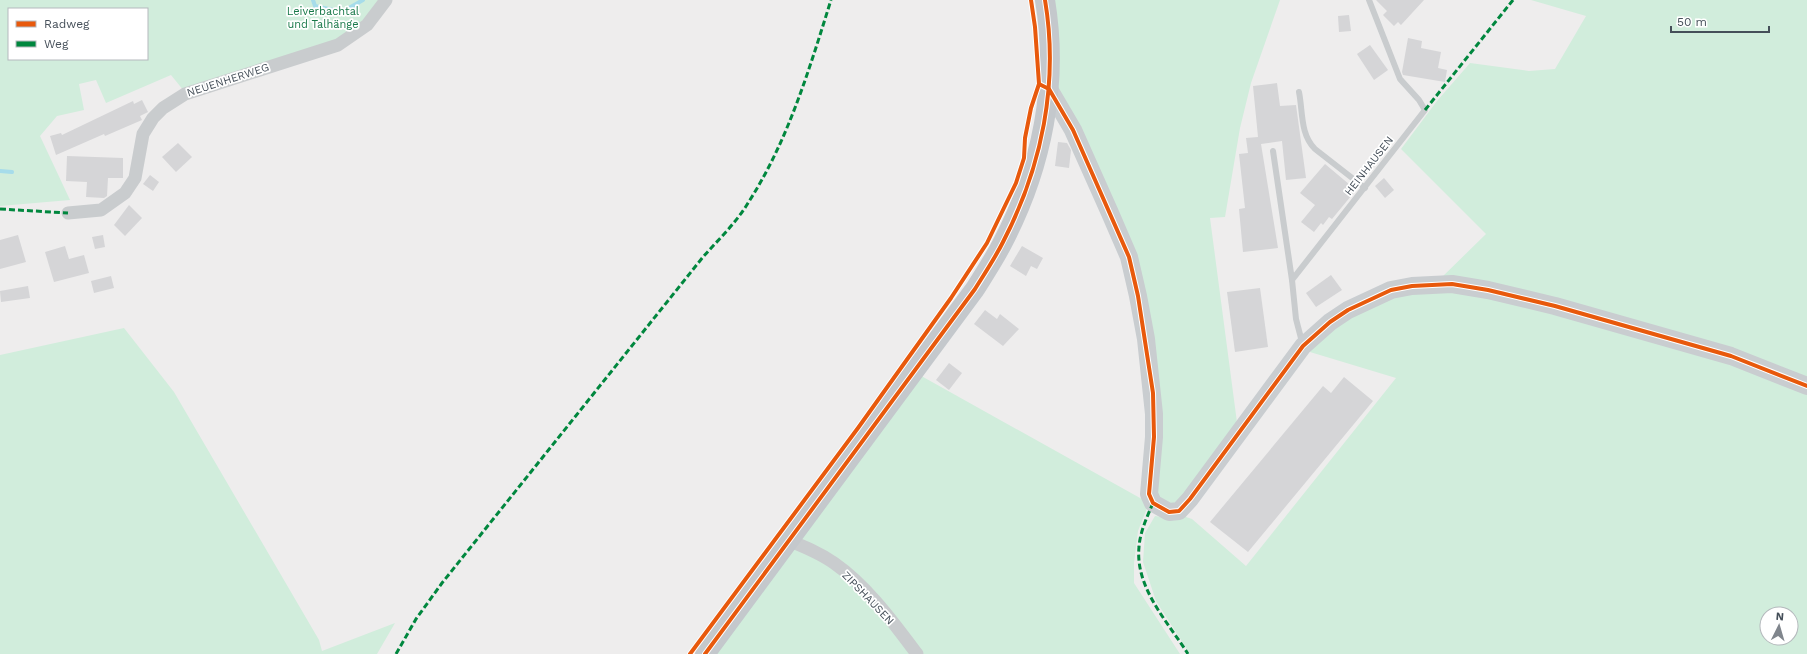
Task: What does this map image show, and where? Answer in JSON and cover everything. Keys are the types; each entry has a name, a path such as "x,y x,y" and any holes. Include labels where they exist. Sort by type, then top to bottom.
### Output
{"main road":[{"path":"704,654 790,541 975,289 1003,242 1032,177 1038,157 1046,114 1049,89 1050,40 1045,0"}],"street":[{"name":"NEUENHERWEG","path":"68,213 101,210 125,193 135,178 143,134 153,118 163,108 185,94 338,45 368,25 386,0"},
{"path":"1049,89 1073,130 1110,213 1130,264 1138,296 1153,393 1154,437 1149,494 1153,502 1169,512 1179,511 1190,499 1303,346 1330,322 1348,310 1391,290 1412,286 1452,284 1488,290 1555,306 1731,356 1807,386"},
{"name":"ZIPSHAUSEN","path":"790,541 810,549 834,563 855,581 893,623 917,654"}],"lane":[{"name":"HEINHAUSEN","path":"1292,280 1425,110 1419,100 1400,79 1369,0"},
{"path":"1299,92 1304,132 1307,142 1365,188"},
{"path":"1273,151 1292,280 1296,319 1303,346"}],"green space":[{"name":"Leiverbachtal und Talhänge","path":"0,0 382,0 379,6 336,44 184,91 171,75 106,103 96,80 79,84 84,110 57,116 40,136 70,200 0,206"},
{"path":"1047,0 1280,0 1251,83 1240,128 1225,217 1210,218 1238,430 1178,510 1154,500 1140,296 1051,86"},
{"path":"1531,0 1807,0 1807,383 1439,280 1486,234 1401,149 1437,101 1470,63 1529,71 1555,69 1586,16"},
{"path":"1453,286 1663,340 1807,391 1807,654 1190,654 1156,601 1143,562 1145,533 1155,516 1168,518 1180,515 1192,519 1246,566 1396,378 1310,352 1316,341 1370,302"},
{"path":"124,328 174,392 319,640 322,651 395,623 377,654 0,654 0,355"},
{"path":"916,373 1149,503 1138,531 1134,563 1134,583 1180,654 708,654"}],"building":[{"path":"1376,0 1424,0 1401,25 1398,22 1394,26 1383,15 1387,11"},
{"path":"1349,15 1351,31 1339,32 1338,16"},
{"path":"1408,38 1422,41 1421,48 1441,52 1438,68 1447,70 1445,82 1403,75 1402,72"},
{"path":"1370,45 1388,70 1374,80 1357,54"},
{"path":"1277,83 1280,106 1296,105 1306,178 1286,180 1282,141 1261,144 1278,248 1243,252 1239,209 1245,208 1239,154 1248,153 1246,138 1258,137 1253,86"},
{"path":"142,100 148,112 140,116 142,120 105,136 104,134 56,155 50,136 61,133 62,135 133,101 134,104"},
{"path":"1058,142 1067,143 1071,150 1069,168 1055,166"},
{"path":"178,143 192,157 176,172 162,157"},
{"path":"67,156 123,158 123,178 108,178 107,196 104,198 86,197 87,182 66,181"},
{"path":"1325,164 1356,190 1332,219 1329,217 1323,225 1321,223 1314,232 1301,222 1315,205 1300,193"},
{"path":"150,175 159,182 153,191 143,184"},
{"path":"1384,178 1394,190 1385,198 1375,186"},
{"path":"129,205 142,218 125,236 114,225"},
{"path":"18,235 26,262 0,269 0,240"},
{"path":"103,235 105,247 95,249 92,237"},
{"path":"65,246 69,259 84,255 89,273 54,282 45,252"},
{"path":"1022,246 1043,258 1037,269 1031,266 1026,276 1010,266"},
{"path":"1331,275 1342,290 1316,307 1306,293"},
{"path":"111,276 114,288 94,293 91,281"},
{"path":"28,286 30,298 1,302 0,291"},
{"path":"1260,288 1268,347 1235,352 1227,292"},
{"path":"985,310 997,319 1000,314 1019,329 1003,346 974,324"},
{"path":"949,363 962,373 949,390 936,380"},
{"path":"1344,377 1373,401 1248,552 1210,522 1323,386 1331,393"}],"waterway":[{"path":"313,0 315,6 342,12 363,0"},
{"path":"0,171 12,172"}],"marked path":[{"path":"396,654 416,619 442,583 703,257 743,210 775,155 786,130 806,79 831,0"},
{"path":"1425,110 1513,0"},
{"path":"0,209 68,213"},
{"path":"1153,503 1144,525 1139,547 1139,562 1142,577 1154,604 1188,654"}],"cycle path":[{"path":"690,654 858,428 951,298 987,243 1016,183 1024,158 1025,138 1031,108 1039,84 1035,27 1031,0"},
{"path":"705,654 975,289 1000,248 1017,213 1028,184 1044,124 1050,62 1049,31 1045,0"},
{"path":"1039,84 1049,89 1073,130 1129,257 1138,296 1153,393 1154,437 1149,494 1153,503 1169,512 1179,511 1190,499 1303,346 1330,322 1348,310 1391,290 1412,286 1452,284 1488,290 1555,306 1731,356 1807,386"}]}
